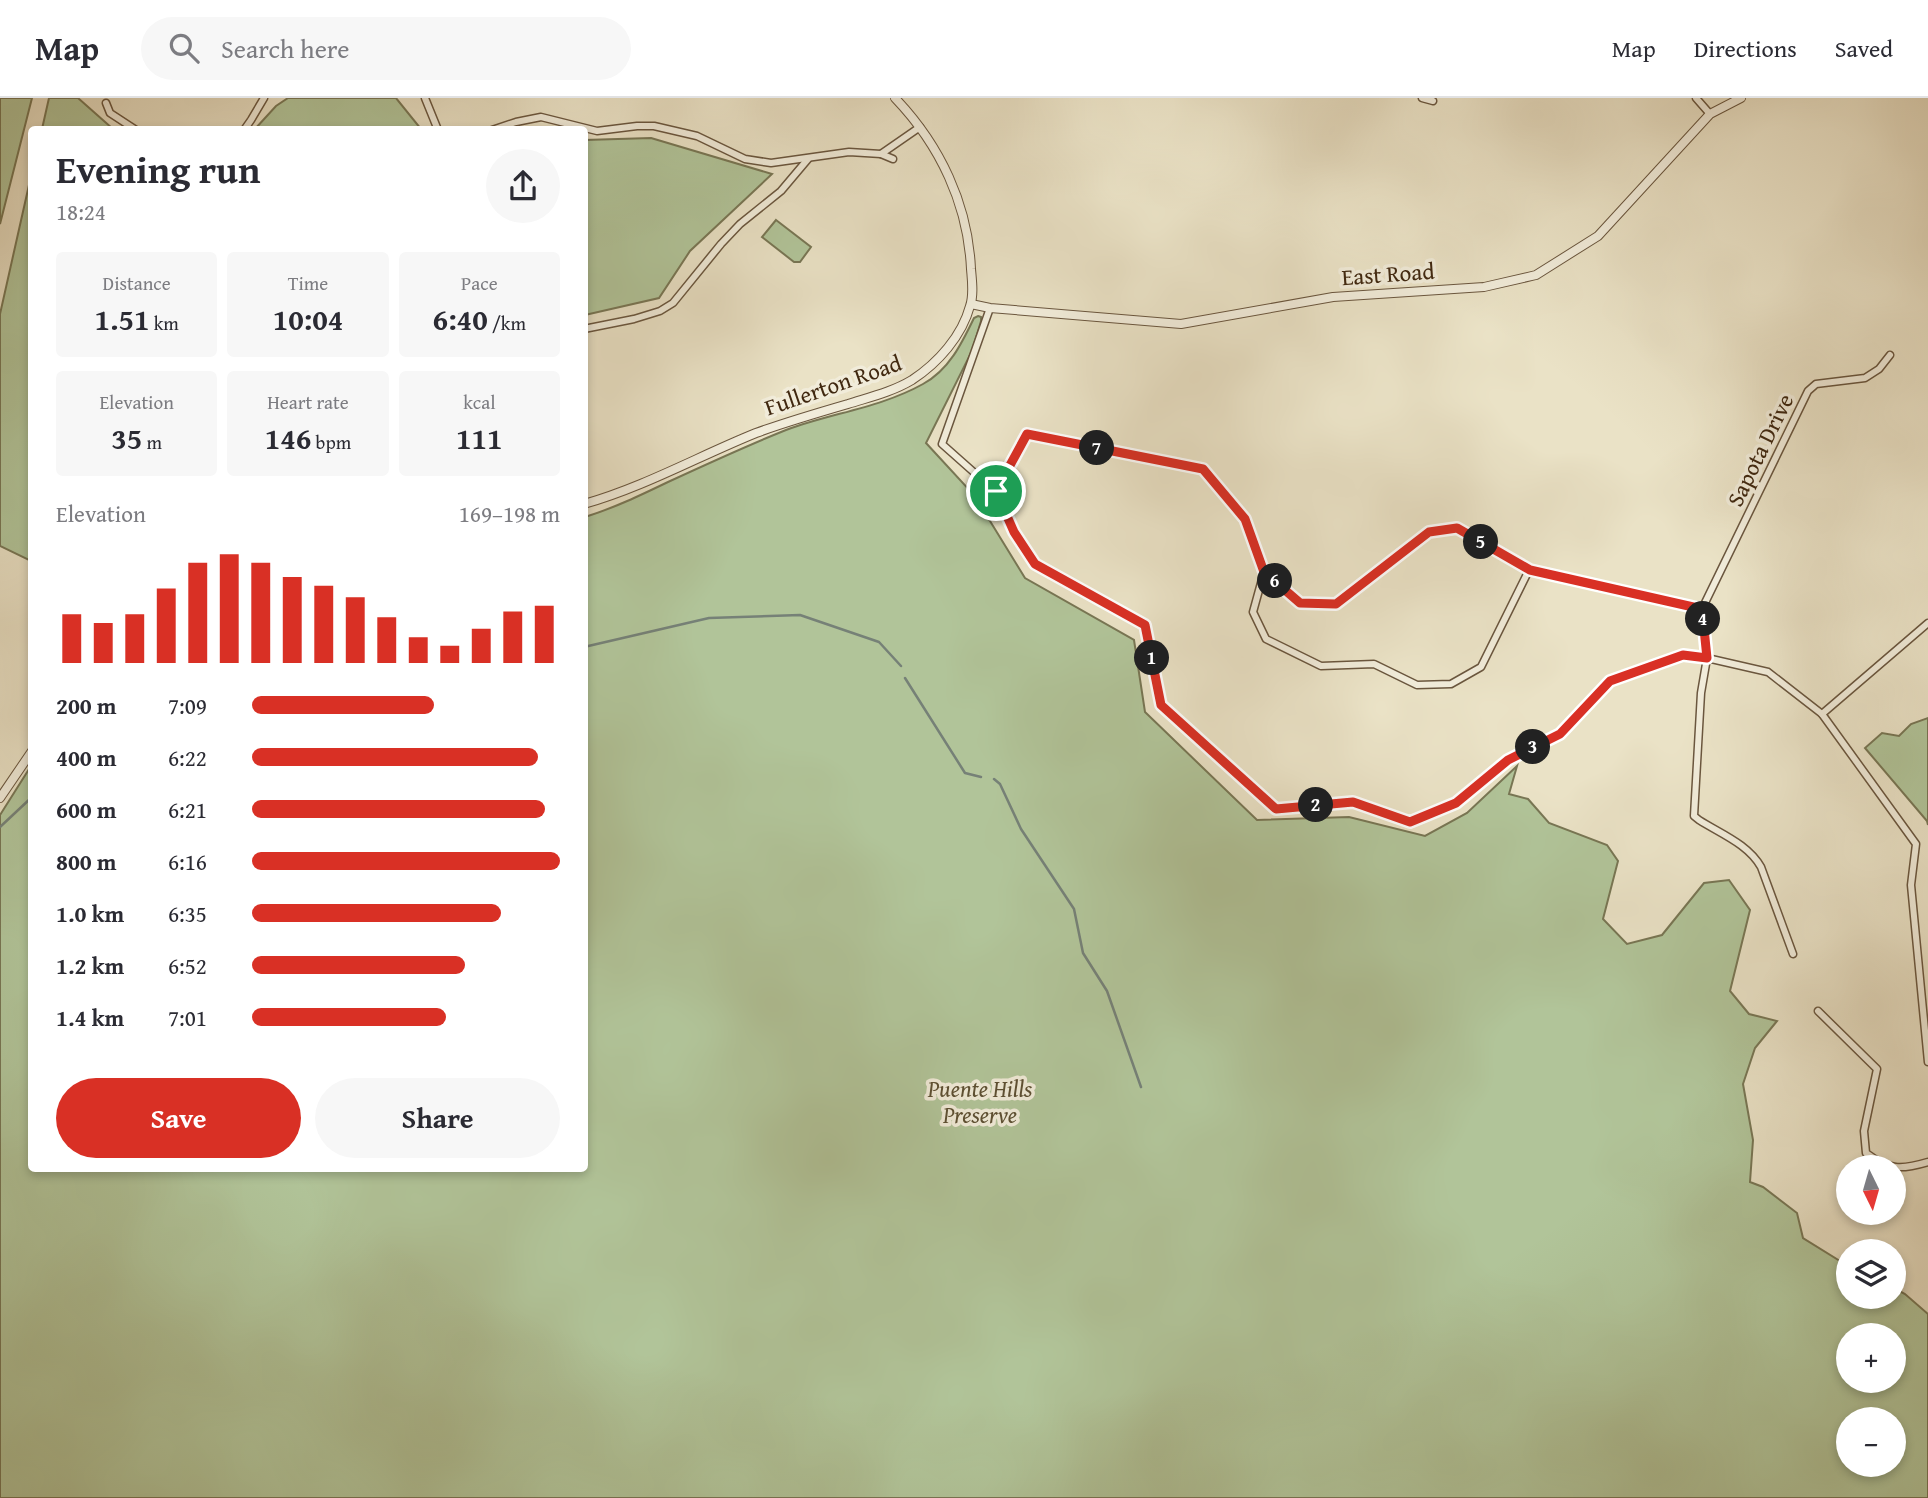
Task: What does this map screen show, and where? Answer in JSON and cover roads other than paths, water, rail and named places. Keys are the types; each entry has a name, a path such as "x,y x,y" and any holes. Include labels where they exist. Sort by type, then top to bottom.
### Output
{"street":[{"path":"247,126 264,98"},
{"path":"425,98 436,126"},
{"name":"Fullerton Road","path":"588,503 620,492 759,432 879,395 902,385 925,370 942,354 963,324 971,303 971,259 960,207 948,174 920,127 895,98"},
{"path":"1422,98 1433,101"},
{"path":"1696,98 1710,114"},
{"name":"East Road","path":"971,303 990,308 1181,324 1333,297 1484,287 1536,275 1598,236 1710,114 1741,98"},
{"path":"106,103 110,113 130,126"},
{"path":"504,126 541,117 577,126"},
{"path":"588,129 597,131 654,126 697,136 752,161 777,163 849,152 881,154 893,159"},
{"path":"881,154 920,127"},
{"path":"588,329 634,319 660,311 673,303 721,244 785,187 808,159"},
{"path":"990,308 942,444 996,491 1014,532 1035,564 1145,625 1161,705 1276,809 1353,802 1410,822 1456,803 1508,760 1560,734 1610,681 1683,655 1768,672 1822,713 1916,844 1911,885 1928,1062"},
{"name":"Sapota Drive","path":"1702,609 1808,391 1816,384 1865,378 1890,355"},
{"path":"996,491 1027,434 1203,469 1245,519 1264,572 1300,603 1336,604 1429,532 1457,528 1530,570 1702,609 1707,658 1701,693 1694,816 1744,846 1755,857 1794,954"},
{"path":"1264,572 1252,612 1266,639 1321,666 1374,664 1417,685 1451,684 1481,667 1530,570"},
{"path":"1822,713 1928,623"},
{"path":"0,798 28,757"},
{"path":"1818,1012 1877,1069 1864,1131 1866,1153 1882,1164 1908,1168 1928,1162"}],"waterway":[{"path":"588,646 709,618 800,615 879,642 901,666"},
{"path":"905,678 965,773 981,777"},
{"path":"994,779 1000,784 1021,829 1074,909 1083,953 1107,991 1141,1087"},
{"path":"0,827 28,801"}],"park label":[{"name":"Puente Hills Preserve","path":"980,1102"}]}
